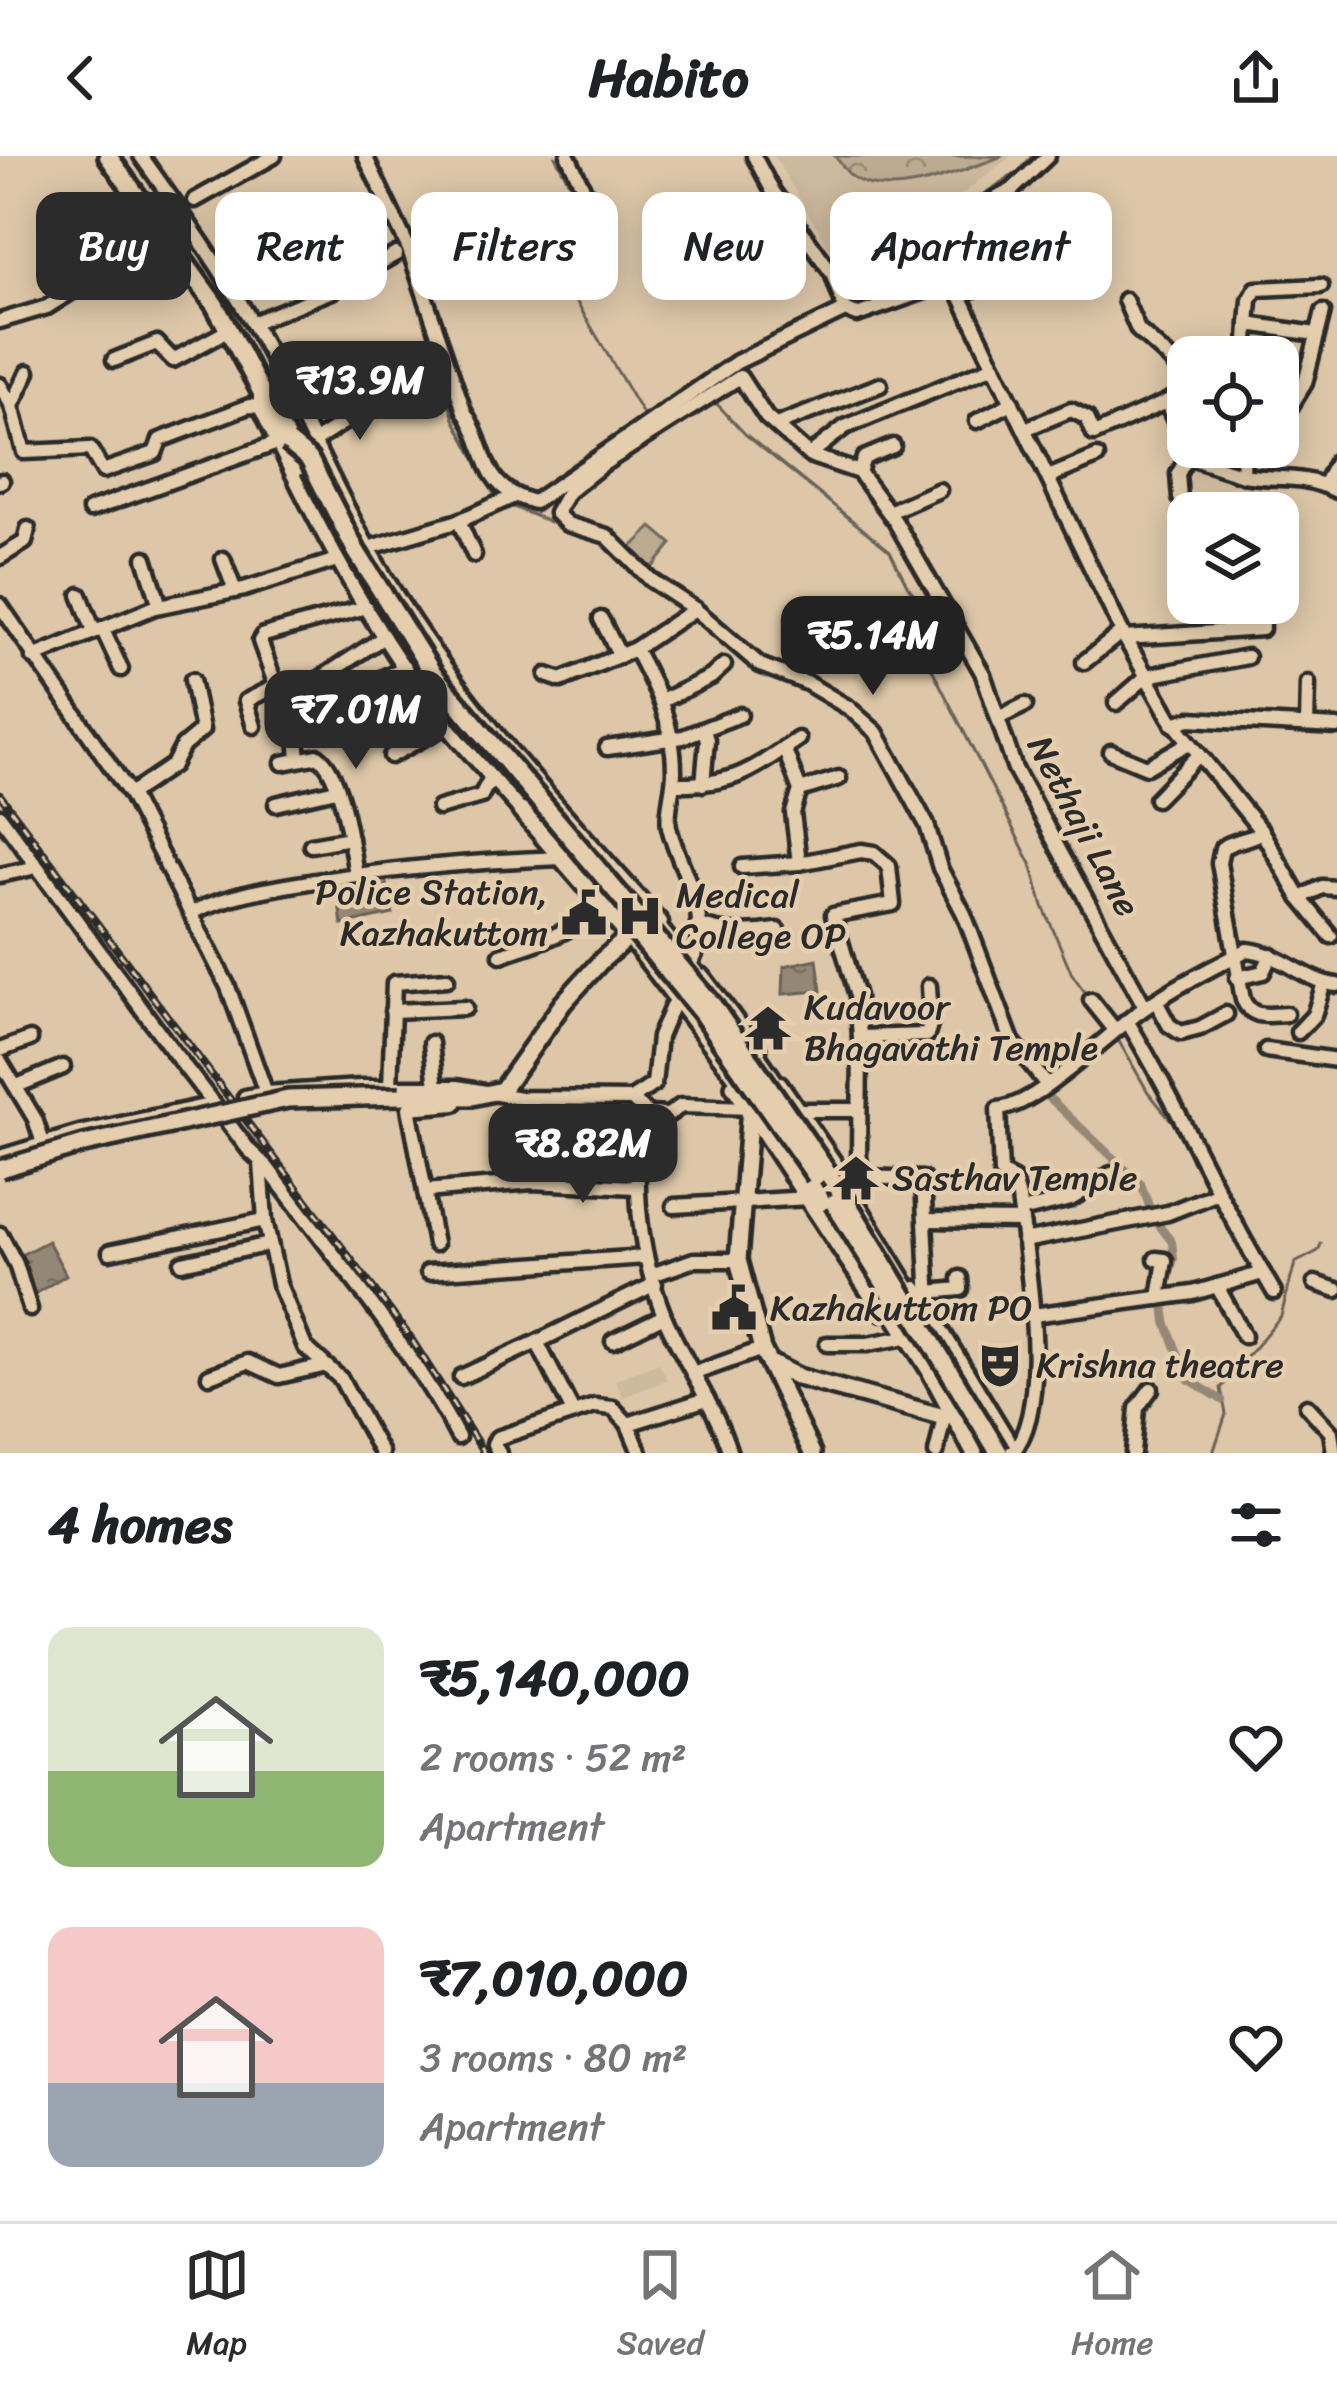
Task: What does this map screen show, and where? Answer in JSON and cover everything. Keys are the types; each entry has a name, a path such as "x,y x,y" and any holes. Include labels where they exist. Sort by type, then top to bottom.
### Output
{"highway":[{"path":"109,156 135,192"},
{"path":"191,273 229,330 282,442 301,466 424,681 702,1013 827,1192 986,1453"},
{"path":"282,442 309,459 399,624 445,689 713,1006 1010,1453"}],"main road":[{"path":"520,811 629,936 755,1108 929,1369 969,1453"},
{"path":"0,1173 84,1144 288,1099 395,1092 496,1094 563,1003 629,936 655,919 730,1018 870,1222 1010,1453"},
{"path":"629,936 673,1004 755,1108 969,1453"},
{"path":"755,1108 738,1260 762,1348 812,1453"},
{"path":"772,1364 798,1377 944,1417"},
{"path":"789,1403 798,1377"}],"street":[{"path":"141,156 252,323 368,548 410,618 474,708 692,962 857,1195 1010,1453 1023,1433 1036,1345 1014,1180 1001,1173 998,1109 1023,1101 1150,1004 1247,950 1330,984 1315,1015 1298,1032"},
{"path":"195,200 274,156"},
{"path":"365,156 410,249 464,411 477,429 483,462 512,497"},
{"path":"568,156 581,192"},
{"path":"754,156 772,190 832,273 845,310 857,316 912,300"},
{"path":"1008,192 1048,156"},
{"path":"387,259 396,254"},
{"path":"1247,336 1250,299 1256,289 1321,286"},
{"path":"0,321 58,300"},
{"path":"252,323 306,300"},
{"path":"962,300 1124,635 1173,724 1262,832 1300,898 1331,936"},
{"path":"1125,300 1138,329 1167,362"},
{"path":"368,548 459,521 512,497 540,501 737,362 845,310"},
{"path":"1299,393 1323,312"},
{"path":"1248,324 1316,334"},
{"path":"114,360 157,343 172,360 229,330"},
{"path":"809,455 844,427 994,366"},
{"path":"12,406 28,372"},
{"path":"893,446 864,458 859,472 809,455 766,417 740,377 602,465 568,492 556,513 567,524 607,536 651,580 695,609 760,665 807,683 849,708 875,732 927,825 940,868 964,914 1012,1041 1047,1085"},
{"path":"776,425 880,385"},
{"path":"0,386 12,406 25,452 90,448 104,471 155,453 160,440 261,399"},
{"path":"314,442 381,399"},
{"path":"1025,430 1071,410 1087,418 1094,434 1166,402"},
{"path":"977,421 1012,403"},
{"path":"90,510 282,442 337,560 385,637 447,725 520,811"},
{"path":"1048,477 1097,457"},
{"path":"1221,468 1271,479 1304,477 1330,488 1337,460"},
{"path":"1243,468 1243,475"},
{"name":"Nethaji Lane","path":"859,472 889,512 983,674 1030,800 1150,1004"},
{"path":"889,512 939,490"},
{"path":"459,521 474,555"},
{"path":"0,557 25,542 28,529"},
{"path":"145,557 160,607"},
{"path":"224,559 235,591"},
{"path":"33,657 160,607 235,591 337,560"},
{"path":"80,595 122,669"},
{"path":"0,605 130,794 228,987 266,1093"},
{"path":"254,726 246,700 275,686 260,641 264,635 366,607"},
{"path":"547,675 561,680 620,656 695,609"},
{"path":"601,619 620,656"},
{"path":"1084,662 1124,635 1262,629 1262,624"},
{"path":"315,682 385,637"},
{"path":"635,649 662,701 673,737 674,784 668,823 694,891 698,924 692,962"},
{"path":"1116,703 1147,676 1247,657"},
{"path":"662,701 711,677 724,665"},
{"path":"357,691 405,667"},
{"path":"130,794 172,765 183,746 202,730 192,680"},
{"path":"1307,725 1308,683"},
{"path":"293,700 299,758"},
{"path":"998,718 1025,705"},
{"path":"607,748 704,730 740,715"},
{"path":"1173,724 1190,719 1337,727"},
{"path":"391,756 447,725"},
{"path":"704,730 704,784"},
{"path":"674,784 716,784 755,768 798,739"},
{"path":"1111,752 1147,767 1186,743"},
{"path":"784,748 800,790 793,813 799,863"},
{"path":"1156,799 1198,756"},
{"path":"283,763 322,757 337,790 356,874"},
{"path":"440,808 481,796 491,777"},
{"path":"800,790 839,778"},
{"path":"275,804 337,790"},
{"path":"0,816 389,1331 458,1437"},
{"path":"1262,832 1248,841 1228,844 1219,855 1243,1000 1252,1013 1286,1014"},
{"path":"311,845 350,838"},
{"path":"742,867 799,863 861,851 874,853 889,866 893,904 832,915 856,996 860,1037 858,1110 866,1187 857,1195"},
{"path":"190,914 215,901 356,874 562,857"},
{"path":"0,875 37,867"},
{"path":"1300,898 1322,887 1337,888"},
{"path":"502,955 589,917 600,900"},
{"path":"698,924 750,934 777,930"},
{"path":"1237,978 1263,972 1270,956"},
{"path":"395,1092 394,982 447,979"},
{"path":"860,1037 927,1035 931,1030 929,986"},
{"path":"1091,1000 1121,1025 1184,1124 1216,1193 1274,1292"},
{"path":"673,1004 659,1037 654,1084 636,1103 636,1187 645,1257 664,1316 730,1453"},
{"path":"1150,1004 1180,1033 1226,1014"},
{"path":"392,1011 465,1008"},
{"path":"0,1050 30,1039"},
{"path":"431,1043 436,1088"},
{"path":"1266,1050 1337,1060"},
{"path":"0,1061 43,1143"},
{"path":"17,1086 63,1067"},
{"path":"245,1097 436,1088 636,1103 649,1114 668,1115 681,1106 858,1110"},
{"path":"436,1244 411,1105 481,1102 496,1094"},
{"path":"0,1157 214,1104"},
{"path":"0,1173 226,1119"},
{"path":"261,1163 279,1285 305,1347 341,1378 381,1453"},
{"path":"926,1220 1021,1216 1071,1199 1111,1174"},
{"path":"862,1177 923,1179 929,1310"},
{"path":"424,1191 532,1182 636,1187"},
{"path":"1024,1241 1168,1213 1216,1193"},
{"path":"674,1206 809,1198"},
{"path":"110,1252 266,1220"},
{"path":"0,1234 16,1264 30,1309"},
{"path":"182,1263 270,1244"},
{"path":"428,1272 645,1257"},
{"path":"1156,1259 1165,1260 1159,1298"},
{"path":"461,1377 694,1260 738,1260"},
{"path":"1034,1315 1159,1298 1263,1273"},
{"path":"928,1292 961,1289 960,1278"},
{"path":"1316,1283 1337,1289"},
{"path":"1217,1286 1244,1336"},
{"path":"613,1341 664,1316"},
{"path":"827,1344 868,1345 901,1338"},
{"path":"537,1342 572,1412"},
{"path":"695,1373 762,1348"},
{"path":"209,1376 248,1362 279,1376 323,1366"},
{"path":"1133,1453 1137,1408 1151,1389"},
{"path":"628,1424 707,1399"},
{"path":"499,1453 494,1444 497,1438 572,1412 608,1406 628,1424 640,1453"},
{"path":"1306,1406 1330,1432 1334,1453"},
{"path":"936,1453 944,1417"}],"shaded area":[{"path":"774,156 1011,156 965,192 830,192 830,249 806,209 806,192 796,192"},
{"path":"659,1363 667,1380 623,1397 615,1380"}],"green space":[{"path":"835,156 1003,156 929,181 888,187 854,178"},
{"path":"652,527 672,544 652,568 630,549"}],"water":[{"path":"384,874 393,914 342,925 336,881"},
{"path":"817,959 821,991 783,994 784,966"},
{"path":"48,1241 66,1275 33,1295 19,1256"}],"waterway":[{"path":"356,156 369,186"},
{"path":"555,156 581,205 542,228 566,284 645,418"},
{"path":"987,192 1019,171 1032,156"},
{"path":"387,222 410,271"},
{"path":"419,300 454,419 497,500"},
{"path":"707,390 736,372"},
{"path":"716,403 745,434 890,551 933,620"},
{"path":"536,513 549,503"},
{"path":"506,504 599,542"},
{"path":"942,639 932,669 1031,864 1072,974 1089,998"},
{"path":"1117,1038 1148,1092 1170,1119"},
{"path":"1041,1090 1141,1184 1154,1219 1172,1242 1174,1258 1165,1292"},
{"path":"1189,1148 1197,1163"},
{"path":"1213,1453 1226,1414 1221,1388 1281,1316 1295,1263 1318,1251 1321,1244"},
{"path":"1164,1301 1166,1322 1188,1379 1222,1400"}],"railway":[{"path":"0,795 410,1337 484,1453"}],"place":[{"name":"Police Station, Kazhakuttom","path":"584,913"},
{"name":"Medical College OP","path":"640,916"},
{"name":"Kudavoor Bhagavathi Temple","path":"768,1028"},
{"name":"Sasthav Temple","path":"856,1178"},
{"name":"Kazhakuttom PO","path":"734,1308"},
{"name":"Krishna theatre","path":"1000,1365"}]}
